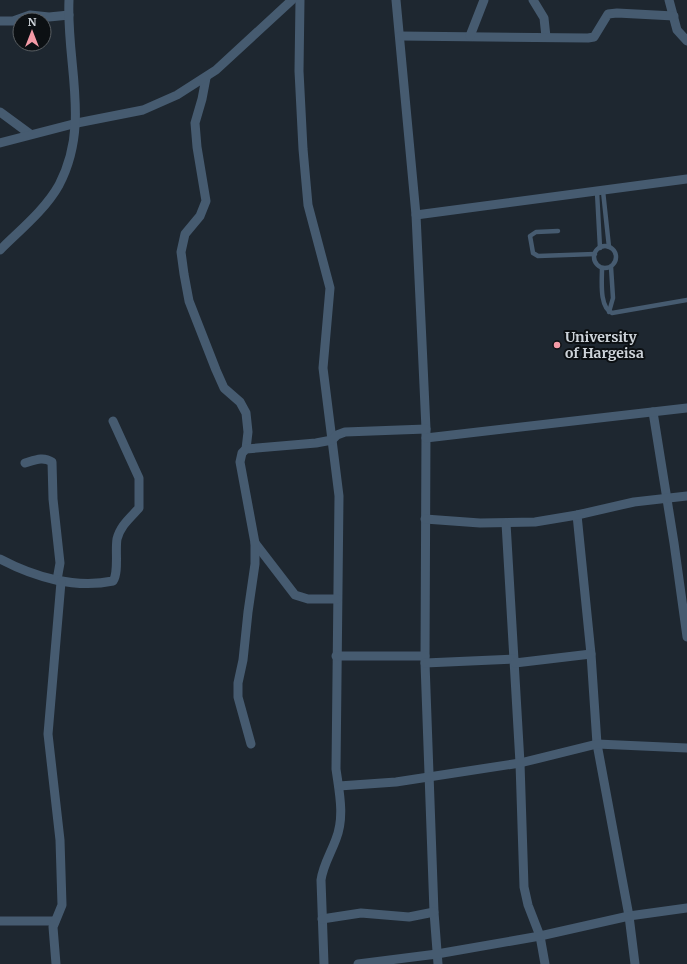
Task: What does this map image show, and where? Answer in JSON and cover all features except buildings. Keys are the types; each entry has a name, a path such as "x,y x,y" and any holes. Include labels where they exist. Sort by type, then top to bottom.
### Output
{"street":[{"path":"0,250 39,211 58,186 70,159 77,122 69,0"},
{"path":"0,143 77,122 143,110 177,95 206,78 216,70 292,0"},
{"path":"300,0 299,71 303,149 308,205 330,288 324,368 339,496 336,656 336,769 341,801 337,838 322,871 321,880 324,964"},
{"path":"396,0 416,215 426,433 425,660 434,912 438,964"},
{"path":"470,36 484,0"},
{"path":"533,0 544,18 546,37"},
{"path":"669,0 677,30 687,41"},
{"path":"400,36 588,38 594,37 604,23 608,14 616,13 674,16"},
{"path":"0,21 13,21 30,15 49,17 69,15"},
{"path":"206,78 202,99 195,122 197,147 206,201 200,216 185,234 181,252 189,301 216,370 224,388 240,402 246,413 248,432 246,449 242,453 240,462 255,543 255,564 243,660 238,683 238,697 251,744"},
{"path":"0,112 30,134"},
{"path":"416,215 600,192 687,179"},
{"path":"246,449 316,443 332,440 337,435 345,432 426,433 687,408"},
{"path":"653,412 686,620 687,637"},
{"path":"0,559 13,566 59,581 100,584 115,578 117,539 122,527 139,508 139,478 113,421"},
{"path":"25,463 38,459 47,459 52,462 53,499 60,563 48,734 60,840 62,905 55,921 53,931 56,964"},
{"path":"425,519 506,523 535,522 577,515 634,502 687,496"},
{"path":"577,515 591,654 597,744 629,916 635,964"},
{"path":"506,523 515,661 524,887 528,905 540,936 545,964"},
{"path":"255,543 295,596 308,599 337,600"},
{"path":"336,656 425,660 515,661 591,654"},
{"path":"339,786 429,778 520,763 597,744 687,748"},
{"path":"358,964 437,954 540,936 629,916 687,908"},
{"path":"322,919 361,913 408,917 434,912"},
{"path":"0,921 55,921"}],"lane":[{"path":"600,192 609,247 617,256 614,265 602,268 595,263 595,254 600,248 600,192"},
{"path":"558,231 536,232 530,236 533,253 538,256 595,254"},
{"path":"600,248 609,247"},
{"path":"609,312 613,298 610,267"},
{"path":"602,268 603,298 609,312"},
{"path":"609,312 618,313 687,300"}],"place":[{"name":"University of Hargeisa","path":"557,345"}]}
